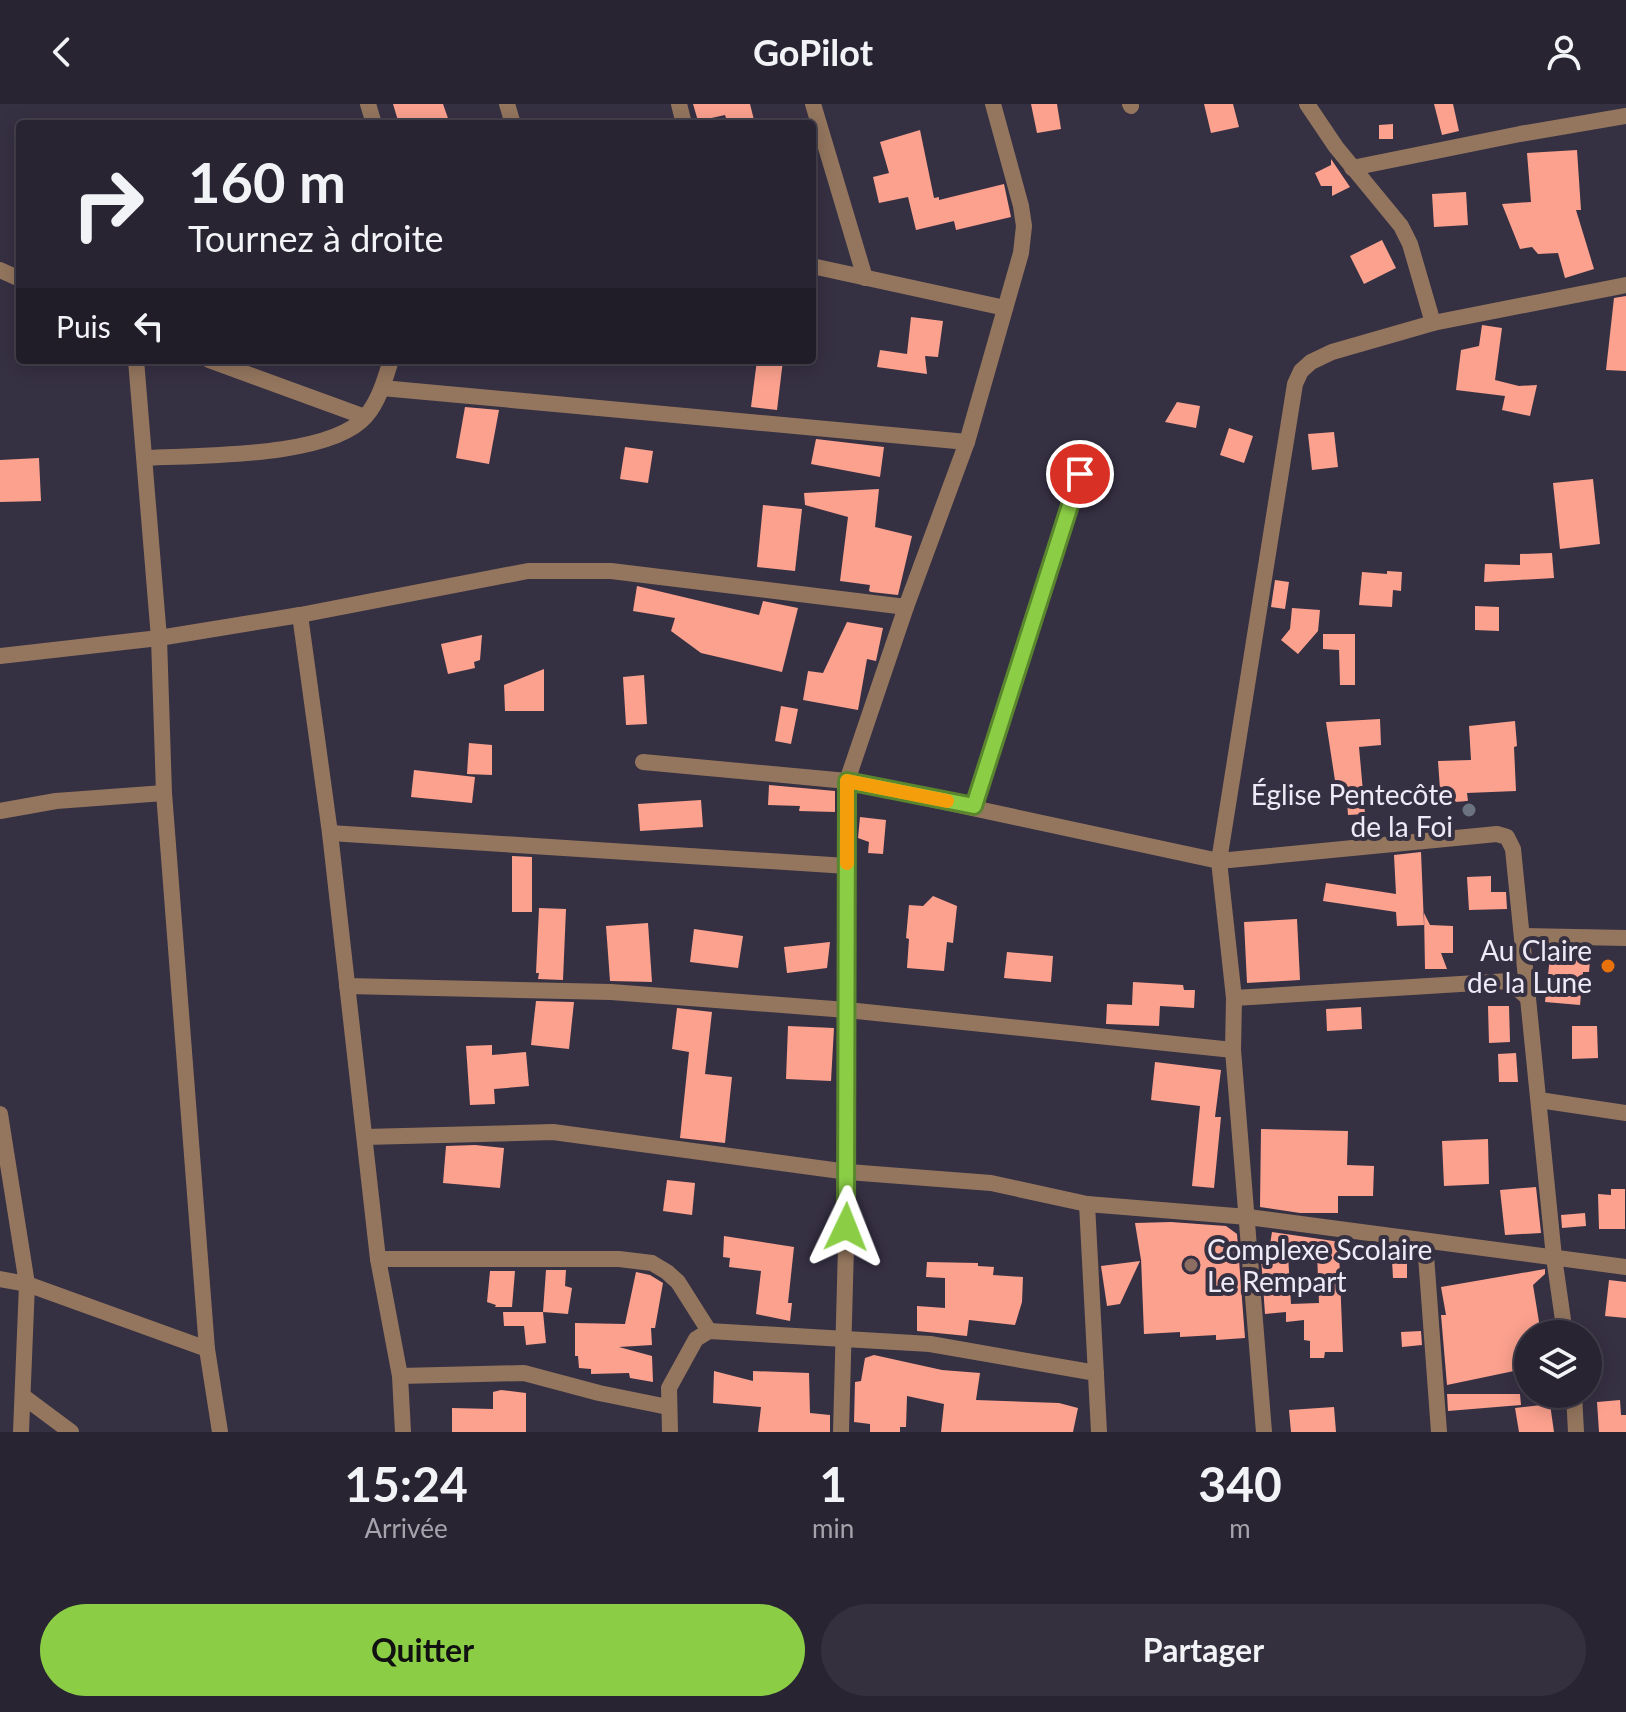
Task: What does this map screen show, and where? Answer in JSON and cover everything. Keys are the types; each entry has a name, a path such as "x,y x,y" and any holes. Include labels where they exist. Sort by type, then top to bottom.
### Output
{"street":[{"path":"813,104 865,278"},
{"path":"841,1432 848,1172 847,781 906,607 967,442 1021,253 1024,226 1021,206 993,104"},
{"path":"1307,104 1352,168 1401,226 1410,244 1433,323"},
{"path":"1352,168 1626,116"},
{"path":"816,267 1005,308"},
{"path":"1264,1432 1233,1050 1234,998 1219,861 1295,384 1301,371 1311,362 1332,352 1433,323 1626,285"},
{"path":"136,364 159,638 164,793 207,1349 220,1432"},
{"path":"220,364 365,417"},
{"path":"146,458 241,453 318,443 344,434 365,417 382,388 390,364"},
{"path":"382,388 967,442"},
{"path":"974,806 1080,474"},
{"path":"0,656 159,638 300,615 528,571 611,571 906,607"},
{"path":"300,615 330,833 378,1259 400,1376 403,1432"},
{"path":"643,762 847,781 1219,861 1497,834 1507,837 1513,849 1563,1320"},
{"path":"0,811 56,801 164,793"},
{"path":"330,833 847,866"},
{"path":"1522,936 1626,938"},
{"path":"1234,998 1509,981 1527,997"},
{"path":"347,986 611,992 847,1010 1233,1050"},
{"path":"1539,1100 1626,1113"},
{"path":"0,1114 27,1284 21,1432"},
{"path":"365,1137 553,1132 848,1172 991,1183 1087,1204 1248,1217 1626,1267"},
{"path":"1087,1204 1099,1432"},
{"path":"1425,1242 1439,1432"},
{"path":"378,1259 619,1259 652,1263 678,1282 709,1331"},
{"path":"0,1279 27,1284 207,1349"},
{"path":"670,1432 669,1388 696,1339 709,1331 930,1344 1096,1373"},
{"path":"400,1376 524,1373 583,1390 668,1407"},
{"path":"24,1397 71,1432"},
{"path":"1575,1408 1576,1432"}],"building":[{"path":"393,104 443,104 449,120 398,120"},
{"path":"693,104 750,104 754,120 727,120 725,115 698,120"},
{"path":"1031,104 1057,104 1061,129 1037,133"},
{"path":"1204,104 1233,104 1239,127 1211,133"},
{"path":"1434,104 1453,104 1459,131 1442,135"},
{"path":"1393,124 1393,139 1379,139 1379,125"},
{"path":"920,130 934,198 939,197 939,200 1004,184 1011,217 956,230 954,221 916,230 908,197 879,203 873,177 889,173 880,142"},
{"path":"1577,150 1581,210 1576,210 1594,269 1565,278 1558,253 1538,254 1532,247 1520,249 1502,204 1531,202 1527,153"},
{"path":"1331,159 1350,187 1332,196 1332,186 1321,186 1315,173 1331,165"},
{"path":"1466,192 1468,225 1434,227 1432,194"},
{"path":"1382,240 1396,268 1364,284 1350,256"},
{"path":"1626,296 1626,371 1606,370 1614,298"},
{"path":"911,317 943,321 938,357 925,356 927,374 877,367 880,350 907,354"},
{"path":"1482,325 1502,328 1495,380 1519,386 1537,385 1530,416 1502,410 1505,396 1456,390 1461,350 1479,346"},
{"path":"756,364 783,364 777,410 751,407"},
{"path":"1177,402 1200,406 1196,428 1165,422"},
{"path":"465,407 499,410 489,464 456,458"},
{"path":"1229,428 1253,436 1244,463 1220,455"},
{"path":"1334,432 1338,467 1312,470 1308,434"},
{"path":"816,439 884,447 880,477 811,464"},
{"path":"625,447 653,451 648,483 620,479"},
{"path":"39,458 41,501 0,502 0,460"},
{"path":"1593,479 1600,544 1560,549 1553,483"},
{"path":"879,489 875,527 912,536 898,595 871,592 870,585 840,581 848,517 805,505 804,493"},
{"path":"763,505 802,509 795,571 757,567"},
{"path":"1552,553 1554,578 1484,582 1485,564 1520,565 1520,554"},
{"path":"1387,571 1402,572 1401,591 1393,590 1392,607 1359,605 1362,572 1387,574"},
{"path":"1275,580 1289,582 1285,609 1271,607"},
{"path":"637,586 759,615 763,601 798,608 782,672 701,653 671,631 675,618 633,611"},
{"path":"1475,606 1499,607 1499,631 1475,630"},
{"path":"1292,608 1320,610 1318,631 1298,654 1281,640 1290,629"},
{"path":"847,622 883,628 876,661 867,659 858,710 803,700 808,671 823,673"},
{"path":"1323,634 1355,634 1355,685 1340,685 1339,650 1323,649"},
{"path":"482,635 480,660 474,662 475,668 448,674 441,644"},
{"path":"544,669 544,711 505,711 504,685"},
{"path":"644,675 647,724 626,725 623,677"},
{"path":"781,706 798,709 791,744 775,741"},
{"path":"1380,719 1381,745 1359,747 1365,814 1348,815 1346,786 1336,787 1326,722"},
{"path":"1515,721 1516,791 1467,793 1468,801 1441,803 1438,761 1471,760 1469,726"},
{"path":"469,743 492,745 492,775 467,774"},
{"path":"414,770 475,777 472,803 411,797"},
{"path":"769,785 835,791 835,812 799,811 800,806 768,805"},
{"path":"701,800 703,827 640,831 638,804"},
{"path":"860,817 886,820 883,854 868,853 869,842 858,838"},
{"path":"1421,852 1424,925 1397,926 1396,912 1323,901 1326,883 1396,894 1394,855"},
{"path":"512,856 532,857 532,912 512,912"},
{"path":"1491,876 1491,892 1506,892 1507,909 1469,910 1467,877"},
{"path":"933,896 957,906 953,943 947,942 944,971 907,968 909,905 923,906"},
{"path":"539,908 566,909 563,980 538,979 539,973 536,973"},
{"path":"1424,913 1430,925 1453,926 1453,953 1441,953 1447,969 1425,969"},
{"path":"1297,919 1300,980 1247,983 1244,922"},
{"path":"648,923 652,982 610,981 606,926"},
{"path":"694,929 743,936 738,968 690,962"},
{"path":"830,942 827,968 787,973 784,947"},
{"path":"1551,948 1591,949 1589,972 1583,972 1580,1005 1545,1002"},
{"path":"1007,952 1053,956 1051,982 1004,978"},
{"path":"1133,982 1183,985 1184,990 1195,990 1194,1008 1160,1006 1159,1026 1106,1024 1107,1004 1132,1005"},
{"path":"536,1001 574,1002 569,1049 531,1045"},
{"path":"1488,1006 1509,1006 1510,1042 1489,1043"},
{"path":"1361,1007 1362,1029 1327,1031 1326,1009"},
{"path":"677,1008 712,1012 705,1074 732,1077 725,1143 680,1138 689,1052 672,1049"},
{"path":"788,1026 834,1028 831,1081 786,1079"},
{"path":"1572,1026 1597,1026 1598,1058 1572,1059"},
{"path":"492,1045 492,1055 526,1052 529,1086 494,1089 495,1104 470,1105 466,1046"},
{"path":"1516,1053 1518,1082 1499,1082 1498,1054"},
{"path":"1155,1062 1221,1070 1215,1117 1221,1117 1214,1188 1192,1186 1200,1106 1151,1100"},
{"path":"1261,1129 1348,1131 1347,1165 1374,1166 1373,1196 1338,1196 1338,1213 1300,1213 1260,1207"},
{"path":"1488,1139 1489,1184 1444,1186 1442,1141"},
{"path":"446,1146 504,1148 500,1188 443,1183"},
{"path":"667,1180 695,1183 692,1215 663,1211"},
{"path":"1536,1187 1541,1233 1505,1235 1500,1190"},
{"path":"1611,1189 1625,1189 1625,1229 1599,1229 1598,1194 1611,1195"},
{"path":"1585,1213 1586,1226 1562,1228 1561,1215"},
{"path":"1135,1223 1226,1226 1237,1234 1245,1338 1216,1340 1216,1335 1180,1337 1180,1332 1144,1334 1141,1258"},
{"path":"1272,1232 1354,1244 1354,1250 1339,1251 1343,1352 1325,1352 1324,1358 1310,1358 1310,1341 1304,1340 1304,1320 1286,1322 1286,1312 1265,1314 1261,1257 1268,1257","holes":["1317,1253 1319,1303 1291,1304 1288,1255"]},
{"path":"724,1236 794,1247 788,1303 792,1303 790,1321 756,1314 761,1271 729,1267 730,1258 723,1257"},
{"path":"1392,1260 1407,1262 1407,1278 1393,1278"},
{"path":"1140,1261 1120,1304 1107,1306 1101,1266"},
{"path":"927,1262 978,1263 978,1266 994,1267 993,1275 1023,1277 1022,1302 1015,1325 969,1320 967,1336 917,1331 917,1306 945,1308 945,1278 926,1277"},
{"path":"1545,1269 1545,1274 1533,1285 1539,1320 1514,1320 1514,1371 1447,1385 1441,1315 1446,1315 1441,1287"},
{"path":"546,1270 566,1270 565,1286 572,1288 568,1314 543,1312"},
{"path":"490,1271 515,1271 512,1307 495,1307 487,1302"},
{"path":"636,1272 650,1275 663,1283 655,1328 651,1328 652,1345 619,1347 652,1356 653,1382 630,1378 629,1373 591,1374 591,1369 579,1368 578,1356 575,1356 575,1323 625,1324"},
{"path":"1609,1280 1626,1282 1626,1318 1605,1316"},
{"path":"503,1312 543,1312 546,1343 526,1345 524,1326 504,1326"},
{"path":"1421,1331 1422,1345 1402,1347 1401,1332"},
{"path":"874,1355 942,1370 980,1373 976,1400 1059,1403 1078,1408 1073,1432 941,1432 944,1404 907,1396 906,1427 900,1427 900,1432 870,1432 870,1424 854,1422 855,1382 861,1381 865,1358"},
{"path":"714,1371 753,1381 753,1371 809,1373 810,1413 830,1415 830,1432 758,1432 761,1407 713,1403"},
{"path":"493,1392 526,1393 526,1432 452,1432 452,1408 493,1409"},
{"path":"1447,1394 1514,1394 1514,1406 1448,1411"},
{"path":"1620,1400 1621,1415 1626,1415 1626,1432 1599,1432 1597,1408 1602,1408 1602,1402"},
{"path":"1334,1407 1336,1432 1291,1432 1289,1410"},
{"path":"1515,1408 1551,1408 1554,1432 1519,1432"}],"slow traffic":[{"path":"847,863 847,781 947,801"}],"place":[{"name":"Église Pentecôte de la Foi","path":"1469,810"},
{"name":"Au Claire de la Lune","path":"1608,966"},
{"name":"Complexe Scolaire Le Rempart","path":"1191,1265"}],"route":[{"path":"846,1227 847,781 974,806 1080,474"}]}
